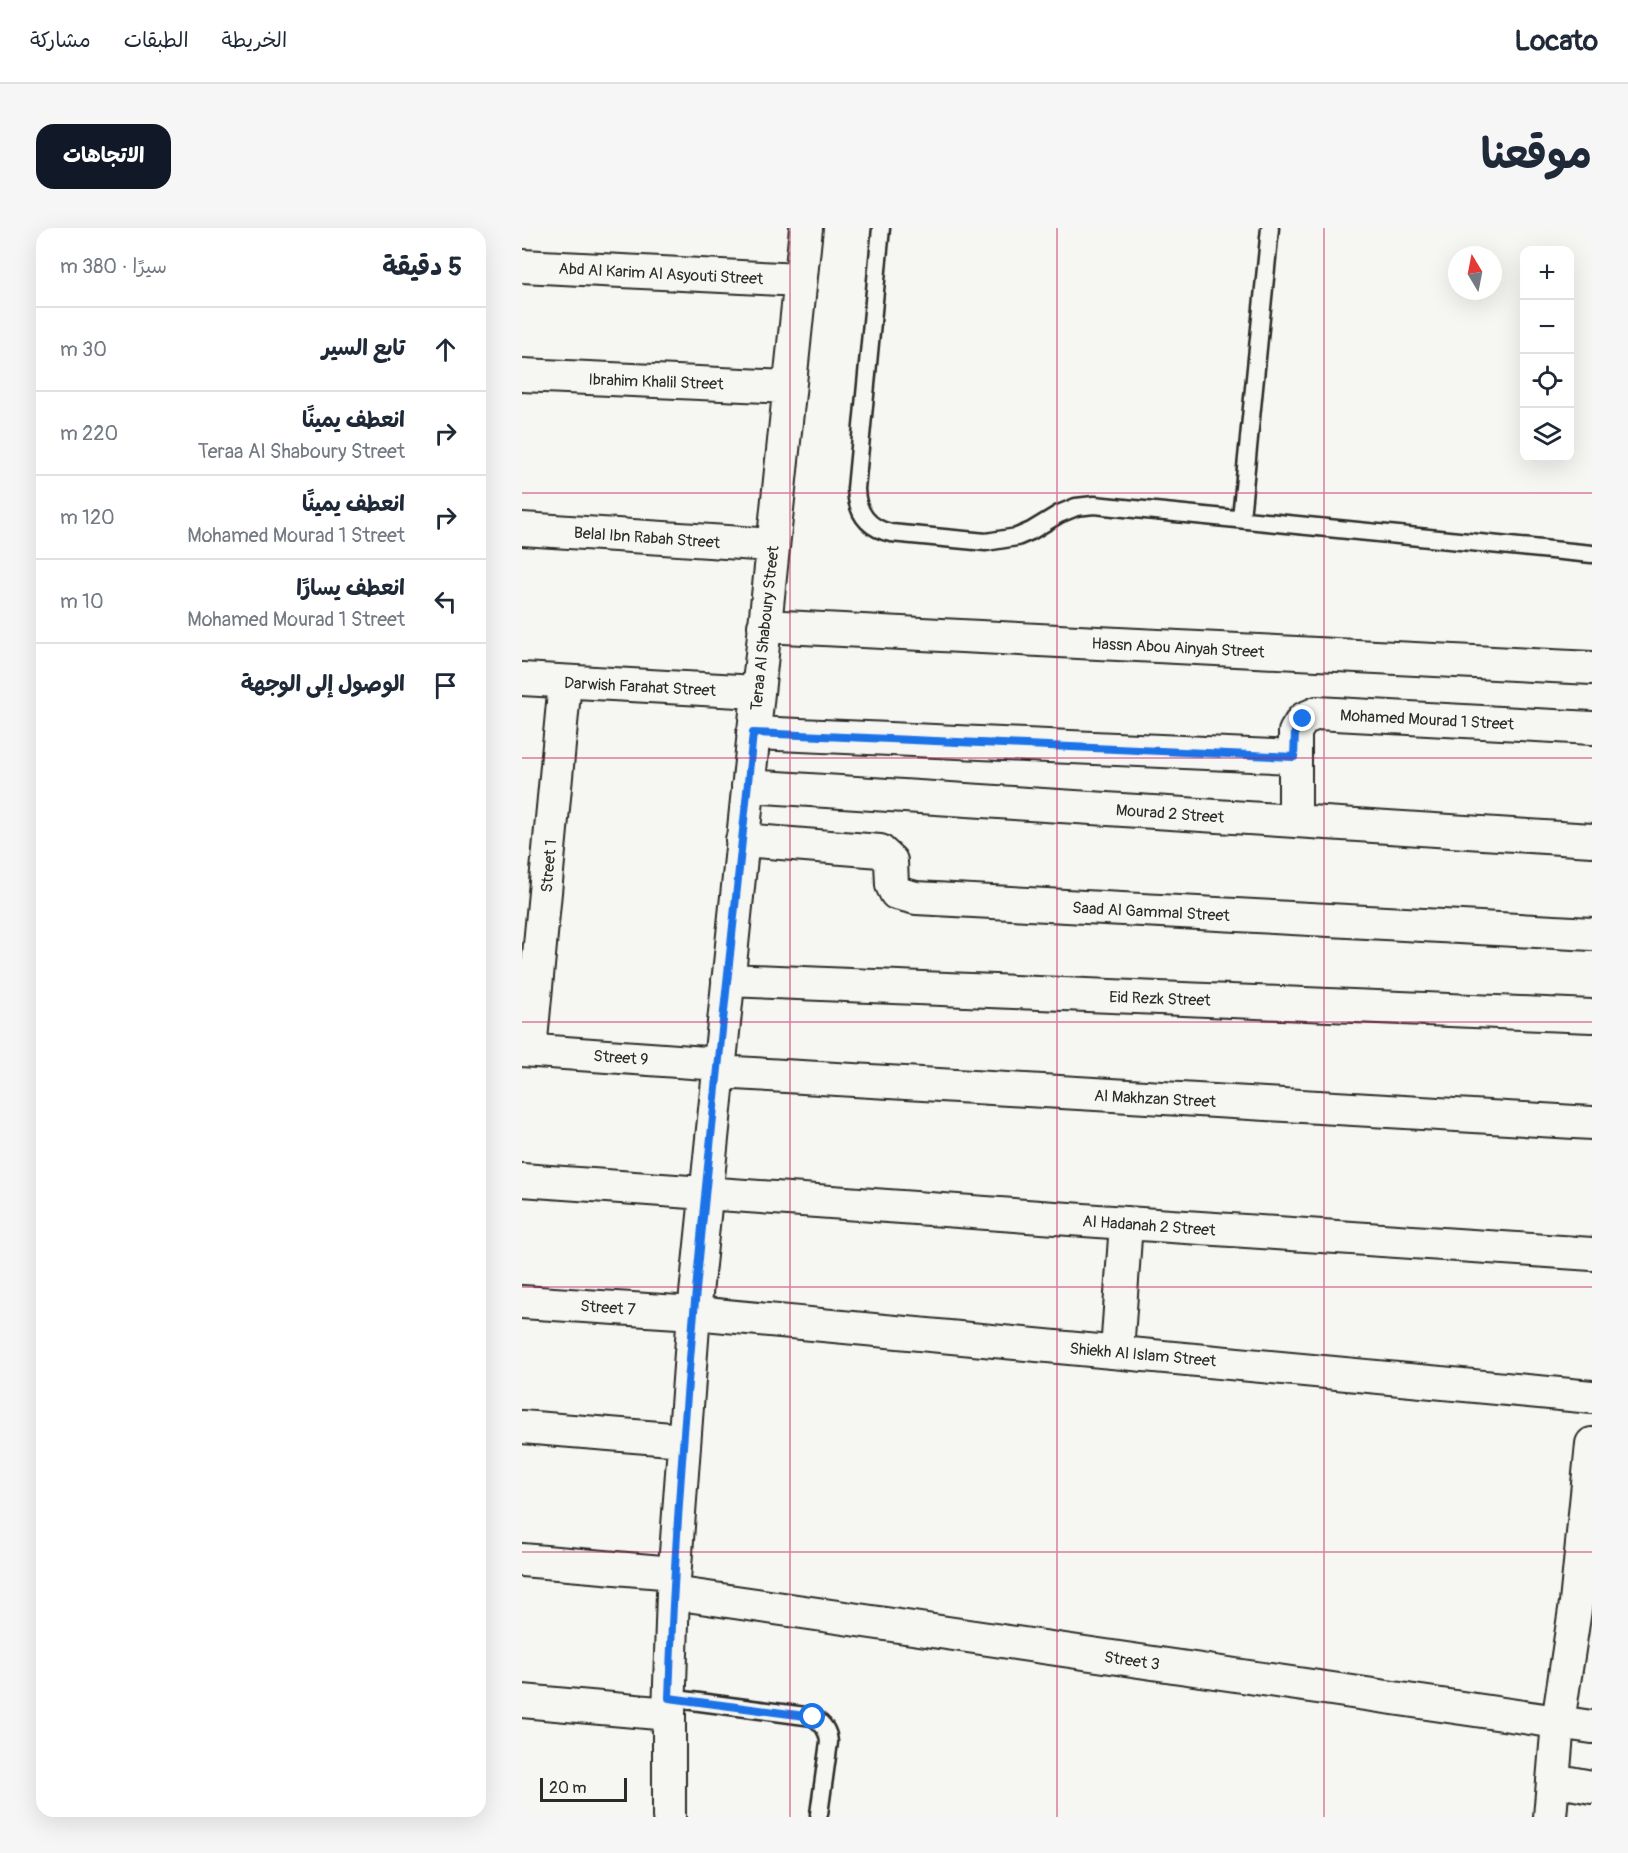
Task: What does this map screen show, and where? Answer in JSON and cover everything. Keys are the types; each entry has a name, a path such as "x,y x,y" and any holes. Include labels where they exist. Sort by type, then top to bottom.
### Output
{"street":[{"name":"Teraa Al Shaboury Street","path":"669,1817 669,1706 673,1583 694,1313 806,228"},
{"name":"Abd Al Karim Al Asyouti Street","path":"522,266 800,280"},
{"name":"Ibrahim Khalil Street","path":"522,375 789,387"},
{"name":"Belal Ibn Rabah Street","path":"522,529 773,544"},
{"name":"Hassn Abou Ainyah Street","path":"764,626 1592,668"},
{"name":"Darwish Farahat Street","path":"522,679 757,692"},
{"name":"Street 1","path":"526,1050 565,682"},
{"name":"Mohamed Mourad 1 Street","path":"1295,821 1295,732 1303,719 1317,714 1592,728"},
{"path":"753,733 1294,757"},
{"name":"Mourad 2 Street","path":"748,786 1592,840"},
{"name":"Saad Al Gammal Street","path":"742,840 880,851 891,861 892,885 896,893 916,898 1592,934"},
{"name":"Eid Rezk Street","path":"728,980 1592,1016"},
{"name":"Street 9","path":"526,1050 719,1068"},
{"name":"Al Makhzan Street","path":"719,1068 1592,1123"},
{"name":"Al Hadanah 2 Street","path":"522,1180 1592,1254"},
{"path":"1117,1352 1126,1223"},
{"name":"Street 7","path":"522,1302 694,1313"},
{"name":"Shiekh Al Islam Street","path":"694,1313 1592,1396"},
{"path":"522,1427 684,1440"},
{"path":"1550,1817 1558,1722 1584,1604 1592,1444"},
{"name":"Street 3","path":"522,1560 1592,1727"},
{"path":"522,1701 669,1706"},
{"path":"1553,1780 1592,1787"}],"lane":[{"path":"881,228 856,489 859,509 872,526 891,534 986,542 1017,537 1059,513 1094,504 1592,554"},
{"path":"1241,518 1270,228"},
{"path":"669,1706 813,1717 828,1734 829,1742 819,1814"}],"route":[{"path":"813,1717 669,1698 673,1593 694,1313 753,733 1294,757 1295,732 1303,719"}]}
